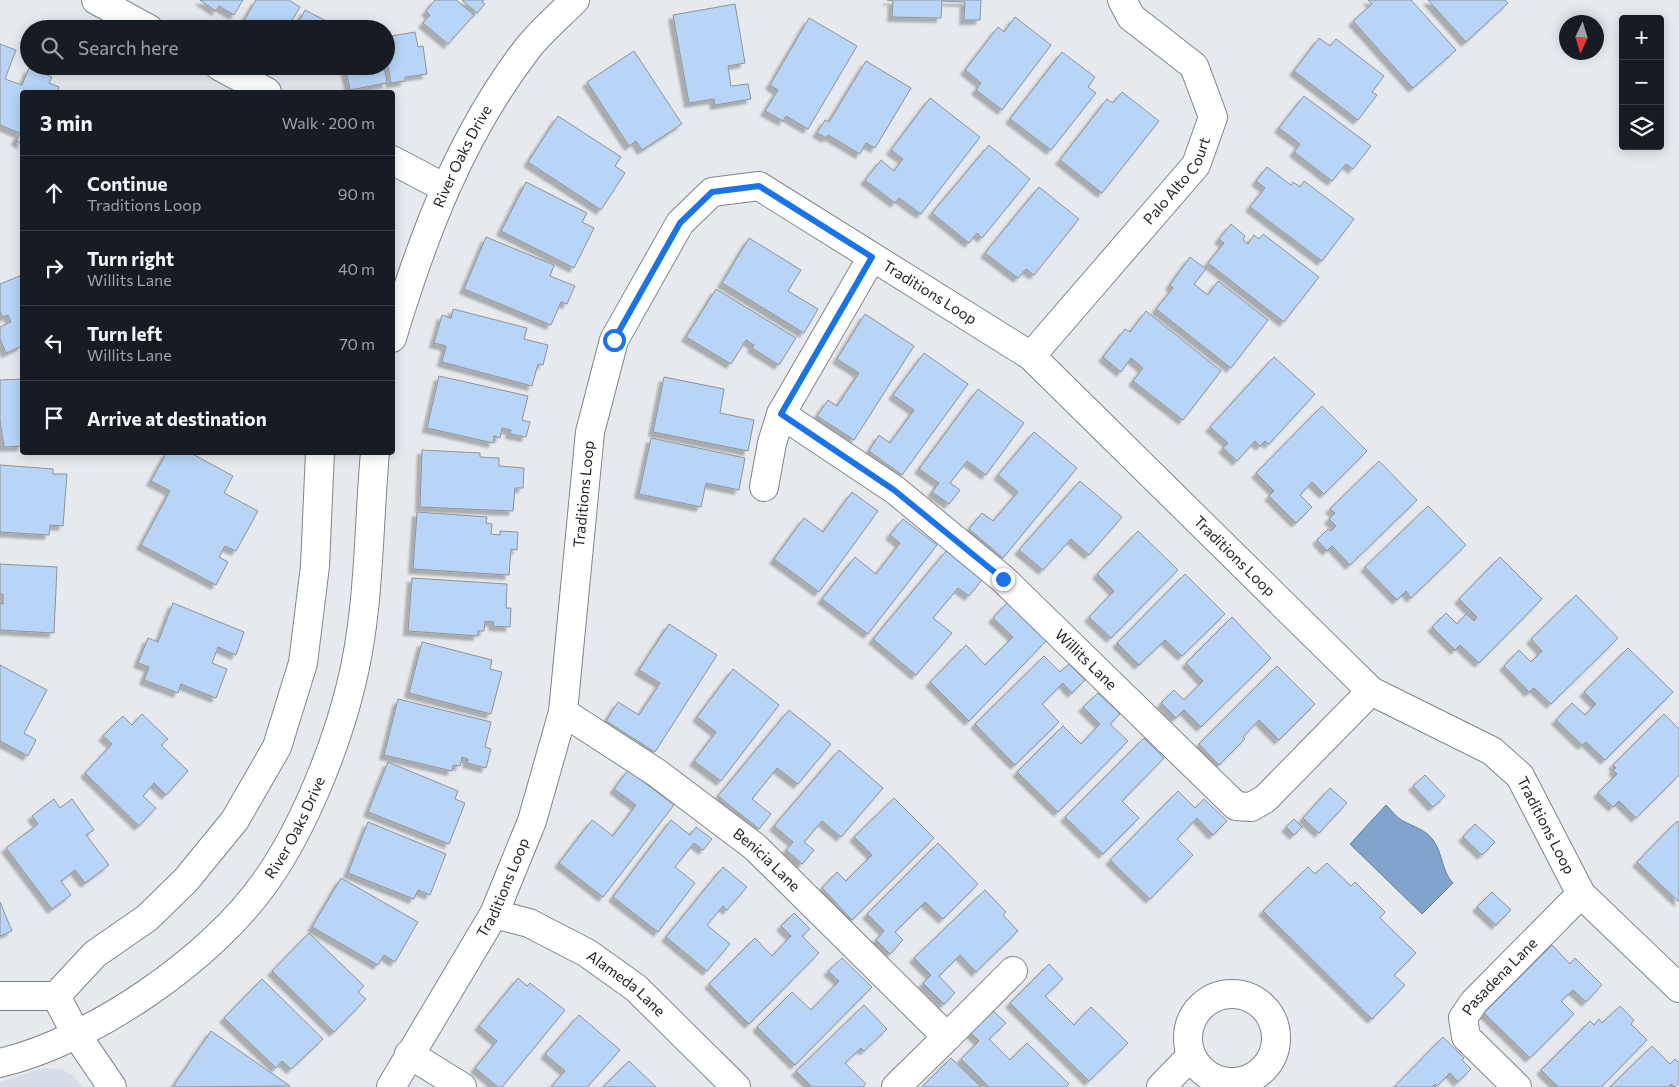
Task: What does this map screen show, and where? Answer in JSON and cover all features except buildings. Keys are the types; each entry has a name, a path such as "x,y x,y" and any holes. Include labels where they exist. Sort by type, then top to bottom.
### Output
{"street":[{"path":"96,0 133,20"},
{"name":"River Oaks Drive","path":"395,328 409,284 445,188 480,118 528,48 575,0"},
{"name":"Palo Alto Court","path":"1031,356 1196,165 1213,117 1194,66 1131,17 1122,0"},
{"path":"236,75 264,90"},
{"path":"395,162 445,188"},
{"name":"Traditions Loop","path":"391,1087 494,914 532,821 563,712 590,432 614,340 680,223 712,192 759,186 1031,356 1371,691 1492,751 1520,776 1581,894 1679,988"},
{"path":"764,487 772,443 781,414 872,257"},
{"name":"Willits Lane","path":"781,414 894,490 1003,579 1236,806 1252,807 1265,799 1371,691"},
{"path":"0,996 56,996 95,954 147,918 186,880 235,820 277,747 303,663 315,566 320,455"},
{"name":"River Oaks Drive","path":"0,1063 16,1059 76,1034 138,1000 226,929 266,881 301,823 326,760 351,685 362,620 375,455"},
{"name":"Benicia Lane","path":"563,712 657,773 755,847 947,1037"},
{"name":"Pasadena Lane","path":"1517,1087 1466,1037 1463,1018 1474,1002 1581,894"},
{"name":"Alameda Lane","path":"494,914 529,923 588,953 636,988 736,1087"},
{"path":"896,1087 1013,971"},
{"path":"1234,993 1255,1000 1271,1016 1277,1037 1272,1059 1257,1075 1236,1083 1210,1083 1191,1056 1187,1034 1195,1013 1212,998 1234,993"},
{"path":"56,996 76,1034 112,1087"},
{"path":"409,1054 462,1087"},
{"path":"1161,1087 1191,1056"}],"shaded area":[{"path":"43,1068 61,1069 72,1075 83,1087 0,1087 0,1082"}],"water":[{"path":"1386,805 1401,820 1423,831 1433,840 1449,879 1453,883 1422,914 1350,844"}],"route":[{"path":"614,340 680,223 712,192 759,186 872,257 781,414 894,490 1003,579"}]}
